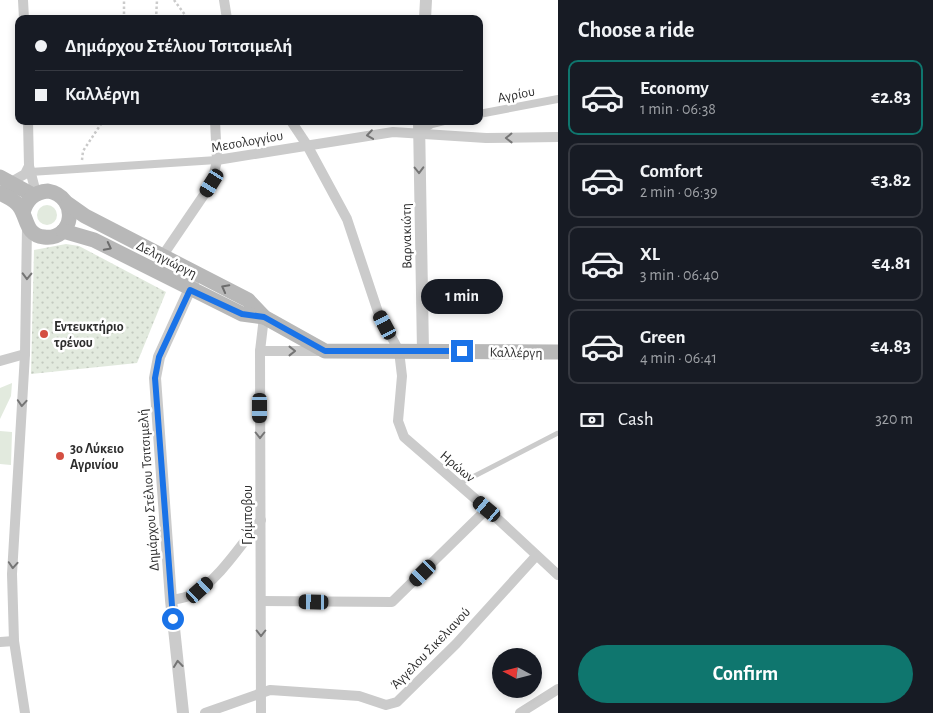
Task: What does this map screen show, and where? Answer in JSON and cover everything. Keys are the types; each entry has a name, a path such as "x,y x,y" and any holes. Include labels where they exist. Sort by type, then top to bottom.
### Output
{"main road":[{"path":"0,193 14,200 32,232 45,238 63,231 70,217 68,204 54,192 35,194 5,180"},
{"path":"25,220 25,206 35,194"},
{"name":"Δεληγιώργη","path":"68,204 85,216 248,300 264,317 325,351"},
{"name":"Δεληγιώργη","path":"63,231 85,236 190,290 242,314 264,317"},
{"name":"Καλλέργη","path":"325,351 558,352"}],"street":[{"path":"24,0 24,15"},
{"path":"224,0 227,15"},
{"path":"425,15 426,0"},
{"name":"Αγρίου","path":"483,113 558,99"},
{"path":"28,125 30,169 35,194"},
{"path":"153,270 212,183 217,160 215,125"},
{"path":"294,125 307,145 347,219 378,312 399,352"},
{"name":"Μεσολογγίου","path":"30,169 82,169 217,160 419,127 486,138 558,137"},
{"name":"Βαρνακιώτη","path":"419,127 423,351"},
{"path":"5,180 25,174 30,169"},
{"path":"25,220 26,354 12,574 14,641 25,713"},
{"name":"Δημάρχου Στέλιου Τσιτσιμελή","path":"183,713 171,600 155,378 159,357 197,274"},
{"name":"Γρίμποβου","path":"261,713 260,351 264,317"},
{"path":"260,351 325,351"},
{"name":"Ηρώων","path":"399,352 402,376 398,421 401,432 406,439 487,509 558,575"},
{"path":"0,361 26,354"},
{"path":"261,601 392,602 487,509"},
{"path":"171,600 190,596 200,590 212,579 261,520"},
{"name":"Άγγελου Σικελιανού","path":"205,713 270,690 345,694 364,697 379,708 401,699 449,651 536,556"},
{"path":"0,642 14,641"},
{"path":"520,713 558,689"}],"lane":[{"path":"459,485 558,433"}],"path":[{"path":"124,0 124,15"},
{"path":"156,15 157,0"},
{"path":"174,0 185,15"},
{"path":"82,169 83,151 100,125"}],"shaded area":[{"path":"47,205 54,208 57,215 54,222 47,225 40,222 37,215 40,208"},
{"path":"66,244 79,246 166,292 137,363 31,374 34,250"},
{"path":"12,383 11,396 0,419 0,388"},
{"path":"0,431 12,432 11,465 0,464"}],"place":[{"name":"Εντευκτήριο τρένου","path":"44,334"},
{"name":"3ο Λύκειο Αγρινίου","path":"60,456"}],"route":[{"path":"173,619 155,378 159,357 190,290 242,314 264,317 325,351 462,351"}]}
